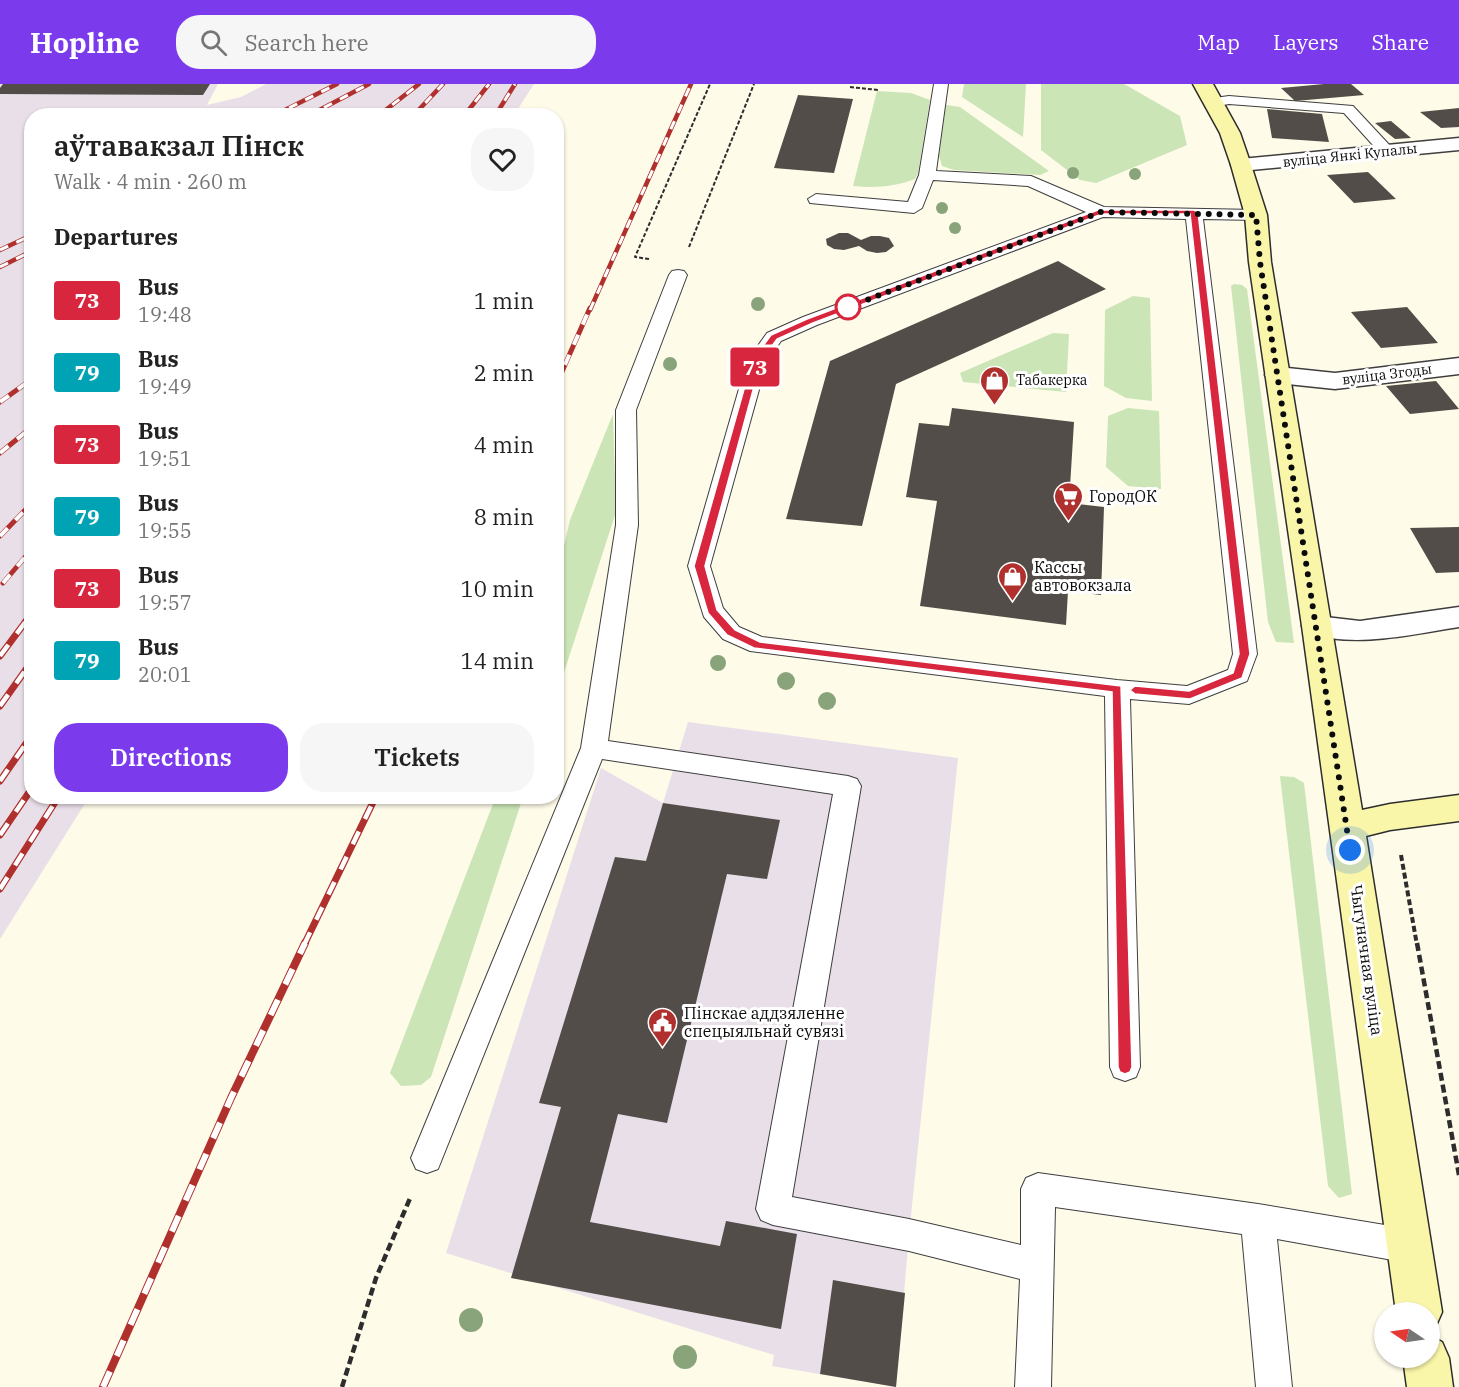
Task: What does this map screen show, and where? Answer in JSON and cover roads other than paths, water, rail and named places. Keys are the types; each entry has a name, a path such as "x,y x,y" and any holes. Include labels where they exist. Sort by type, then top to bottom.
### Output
{"street":[{"name":"Чыгуначная вуліца","path":"1203,84 1230,134 1256,215 1260,262 1317,626 1417,1302"},
{"name":"вуліца Янкі Купалы","path":"1241,165 1459,144"},
{"name":"вуліца Згоды","path":"1278,375 1335,381 1459,366"},
{"path":"1317,626 1360,631 1459,616"},
{"path":"1347,827 1390,817 1459,808"},
{"path":"1427,1368 1430,1387"}],"lane":[{"path":"816,199 914,207 927,175 941,84"},
{"path":"1212,102 1228,100 1348,109 1387,151"},
{"path":"927,175 1031,181 1101,212"},
{"path":"1194,212 1245,654 1238,675 1190,695 1117,689 758,645 731,633 712,611 699,566 756,361 774,337 810,321 1101,212 1194,212 1256,215"},
{"path":"427,1158 594,748 627,525 626,410 678,275"},
{"path":"1117,689 1125,1067"},
{"path":"594,748 848,786 773,1209 909,1235 1038,1266"},
{"path":"1032,1387 1038,1266 1038,1189 1258,1220 1409,1246"},
{"path":"1258,1220 1274,1387"}],"railway":[{"path":"289,108 337,84"},
{"path":"323,108 369,84"},
{"path":"388,108 419,84"},
{"path":"420,108 443,84"},
{"path":"470,108 489,84"},
{"path":"500,108 515,84"},
{"path":"590,310 691,84"},
{"path":"0,250 24,239"},
{"path":"0,267 24,255"},
{"path":"564,367 590,308"},
{"path":"0,402 24,385"},
{"path":"0,453 24,434"},
{"path":"0,536 24,511"},
{"path":"3,583 24,558"},
{"path":"0,656 24,624"},
{"path":"0,706 24,672"},
{"path":"0,781 24,746"},
{"path":"0,835 24,800"},
{"path":"0,889 54,804"},
{"path":"304,945 372,804"},
{"path":"103,1387 231,1098 305,943"}],"place":[{"name":"Табакерка","path":"995,406"},
{"name":"ГородОК","path":"1068,522"},
{"name":"Кассы автовокзала","path":"1013,602"},
{"name":"Пінскае аддзяленне спецыяльнай сувязі","path":"663,1048"}]}
